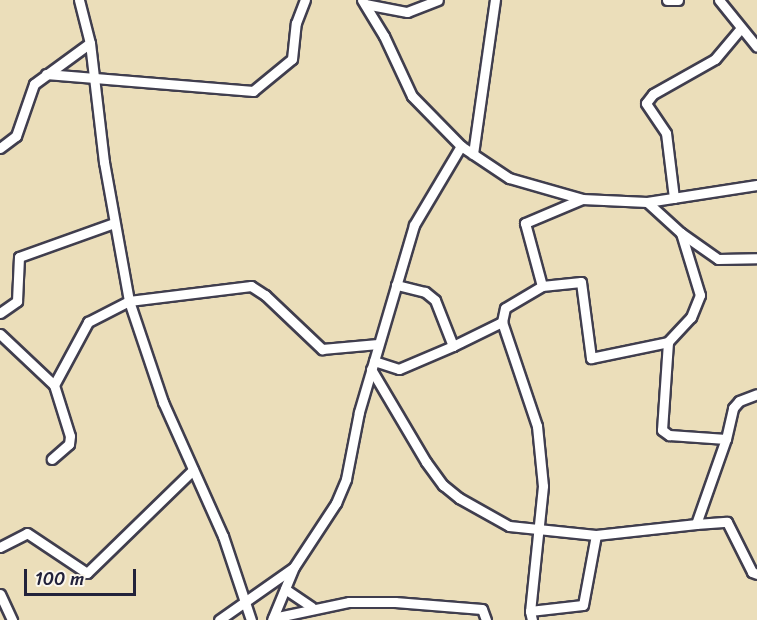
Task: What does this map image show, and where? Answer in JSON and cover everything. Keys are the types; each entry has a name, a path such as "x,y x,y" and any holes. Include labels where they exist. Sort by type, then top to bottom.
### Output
{"street":[{"path":"79,0 90,43 114,223 129,301 163,402 223,536 251,620"},
{"path":"46,74 253,91 292,59 296,23 305,0"},
{"path":"363,2 407,12 438,0"},
{"path":"473,154 495,0"},
{"path":"667,0 678,0"},
{"path":"363,2 384,36 405,86 460,146 509,178 582,199 647,202 757,185"},
{"path":"723,2 740,29 757,47"},
{"path":"674,198 666,133 646,102 653,94 715,59 740,29"},
{"path":"0,148 16,136 30,91 46,74 90,43"},
{"path":"272,619 294,567 336,503 346,479 378,344 414,225 460,146"},
{"path":"542,286 525,224 582,199"},
{"path":"647,202 681,233 718,259 757,258"},
{"path":"0,313 17,302 19,257 114,223"},
{"path":"681,233 700,300 668,342 662,430 669,435 726,439"},
{"path":"596,535 583,606 531,616 541,530 543,486 537,426 502,322 505,308 542,286 581,282 591,358 668,342"},
{"path":"396,285 425,292 435,300 453,346"},
{"path":"54,385 88,322 129,301 250,286 265,295 322,349 378,344"},
{"path":"373,365 399,369 502,322"},
{"path":"0,334 54,385 70,436 69,444 52,459"},
{"path":"373,365 443,485 509,526 596,535 726,522 752,572 757,574"},
{"path":"696,524 726,439 735,404 757,394"},
{"path":"0,547 27,533 87,573 193,470"},
{"path":"219,620 294,567"},
{"path":"285,589 312,607"},
{"path":"0,594 7,617"},
{"path":"272,619 312,607 395,602 482,609 486,620"}]}
